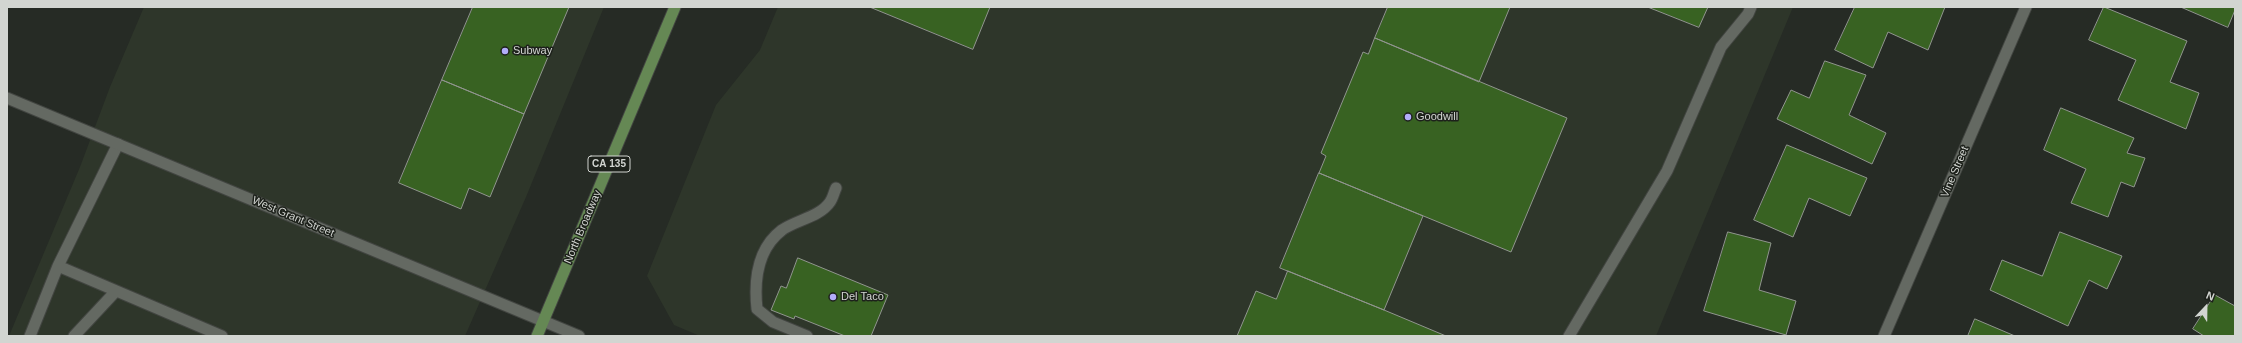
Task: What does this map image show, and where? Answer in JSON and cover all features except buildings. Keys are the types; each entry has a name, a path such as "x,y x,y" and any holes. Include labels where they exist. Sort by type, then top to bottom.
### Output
{"main road":[{"name":"North Broadway","path":"537,336 675,7"}],"street":[{"path":"1569,336 1667,171 1721,47 1748,14 1751,7"},
{"name":"Vine Street","path":"1884,336 2026,7"},
{"name":"West Grant Street","path":"7,98 579,336"},
{"path":"30,336 58,266 118,144"},
{"path":"807,336 773,322 757,309 754,287 759,264 768,244 782,230 822,210 830,202 836,188"},
{"path":"58,266 222,336"},
{"path":"74,336 116,291"}],"shaded area":[{"path":"144,7 604,7 526,197 465,336 9,336 80,167 110,87"},
{"path":"778,7 1793,7 1656,336 700,336 674,325 647,276 716,105 760,50"}],"place":[{"name":"Subway","path":"505,51"},
{"name":"Goodwill","path":"1408,117"},
{"name":"Del Taco","path":"833,297"}]}
